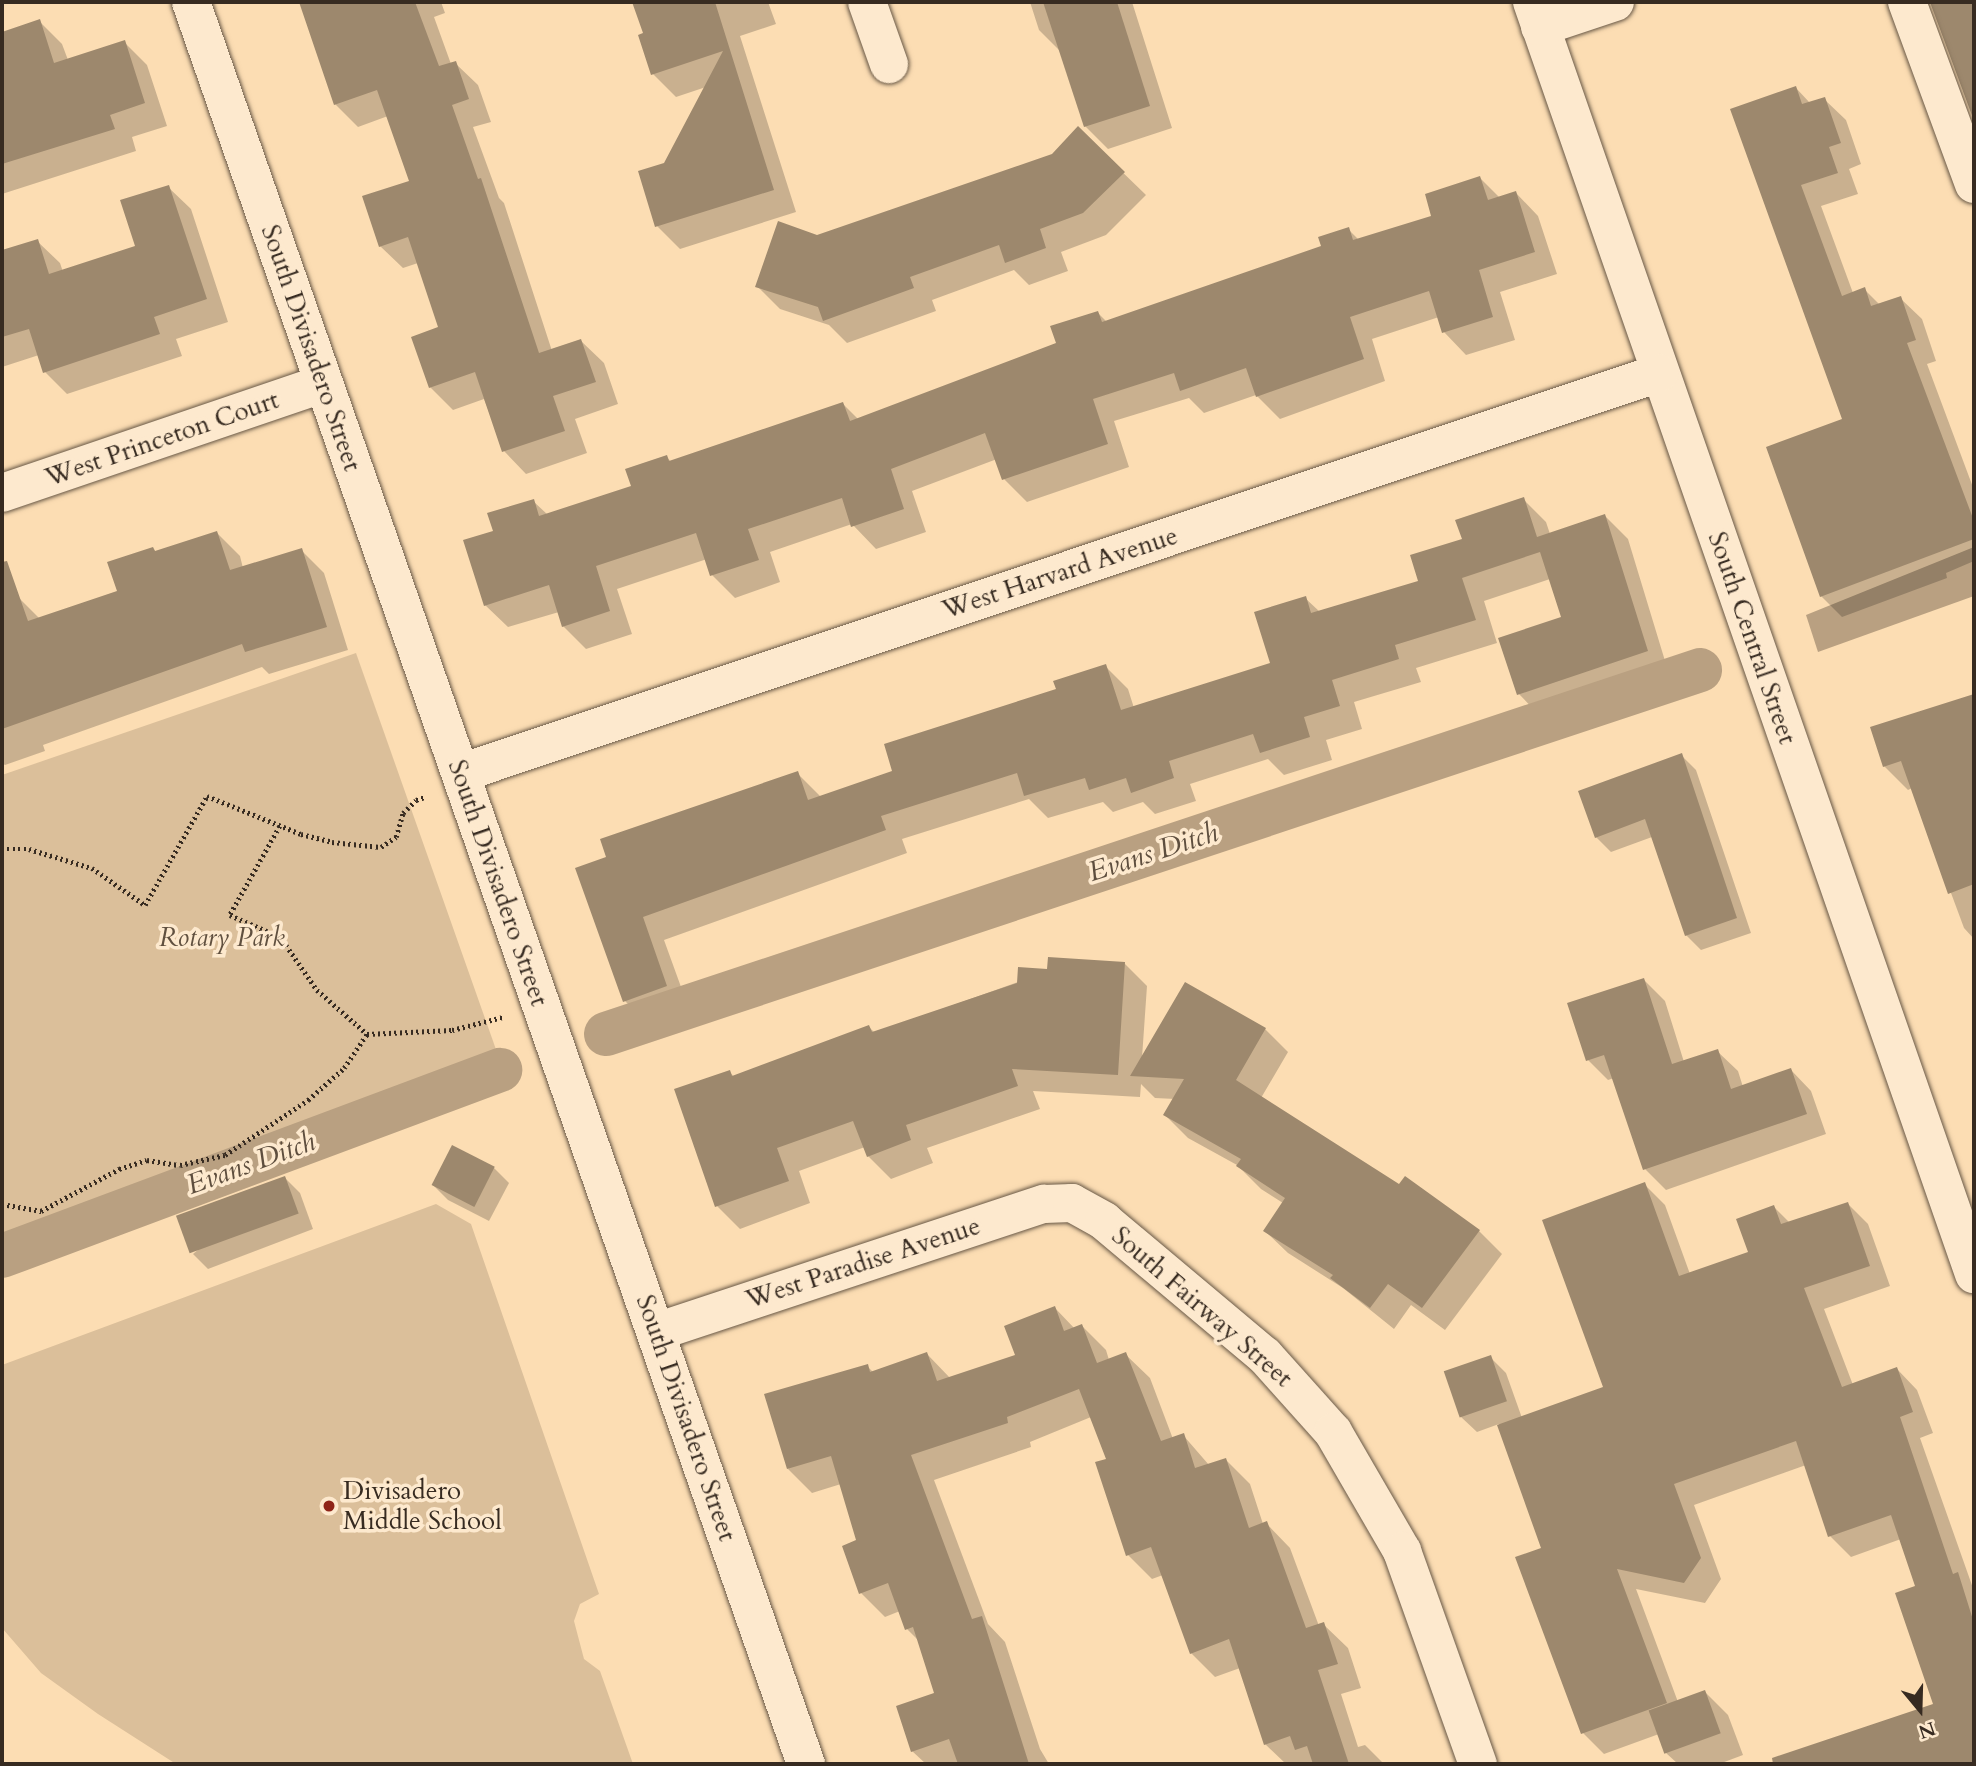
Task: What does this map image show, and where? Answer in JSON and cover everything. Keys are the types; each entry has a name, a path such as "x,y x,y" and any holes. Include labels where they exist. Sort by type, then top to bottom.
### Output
{"street":[{"name":"South Divisadero Street","path":"191,2 806,1764"},
{"path":"867,2 889,64"},
{"path":"1536,14 1615,2"},
{"path":"1907,2 1974,184"},
{"name":"South Central Street","path":"1536,14 1660,373 1965,1221 1974,1274"},
{"name":"West Harvard Avenue","path":"462,778 1660,373"},
{"name":"West Princeton Court","path":"2,493 323,384"},
{"name":"West Paradise Avenue","path":"656,1332 1044,1204 1072,1203"},
{"name":"South Fairway Street","path":"1072,1203 1104,1221 1265,1356 1333,1432 1402,1551 1478,1764"}],"path":[{"path":"2,849 38,851 93,868 145,905 207,796 280,826 331,842 381,847 396,837 403,813 416,800 462,778"},
{"path":"280,826 230,915 271,933 286,945 317,990 367,1034 474,1027 540,1005"},
{"path":"2,1204 41,1211 119,1169 147,1160 180,1165 225,1155 308,1100 344,1068 367,1034"}],"green space":[{"name":"Rotary Park","path":"356,653 505,1075 2,1247 2,775"},
{"name":"Divisadero Middle School","path":"436,1204 471,1224 599,1594 580,1604 574,1621 584,1659 600,1671 633,1764 176,1764 98,1714 41,1673 2,1628 2,1365"}],"shaded area":[{"path":"1974,547 1974,596 1818,652 1806,615"}],"building":[{"path":"299,2 415,2 439,66 456,61 469,99 452,105 478,179 481,178 539,353 581,339 596,382 553,396 565,431 502,452 475,372 429,388 411,337 438,327 408,237 379,247 362,196 409,181 377,90 334,105"},
{"path":"632,2 715,2 774,190 655,227 638,171 664,163 723,51 651,75 638,35 643,33"},
{"path":"1043,2 1117,2 1150,106 1084,127"},
{"path":"1930,2 1974,2 1974,121"},
{"path":"40,19 54,63 125,40 145,103 110,115 115,129 2,164 2,32"},
{"path":"1796,86 1802,104 1825,97 1841,143 1829,147 1838,173 1801,185 1842,296 1865,287 1871,306 1901,296 1916,340 1907,343 1974,521 1974,539 1820,597 1766,447 1842,419 1730,109"},
{"path":"1078,126 1125,172 1083,213 1040,229 1046,248 1005,263 999,245 910,277 914,288 823,321 818,307 755,287 778,221 817,235 1052,154"},
{"path":"1480,176 1488,200 1516,191 1535,252 1479,270 1493,317 1442,333 1429,291 1350,317 1364,359 1256,397 1246,368 1180,391 1174,373 1093,399 1108,444 1002,480 985,433 891,469 904,509 851,527 842,498 748,529 759,560 710,576 696,533 596,566 610,611 562,627 549,585 484,606 463,540 493,531 487,513 534,499 539,516 631,486 625,469 667,455 669,461 843,402 850,421 1056,343 1050,326 1098,311 1102,322 1321,246 1318,237 1349,227 1353,240 1431,216 1425,194"},
{"path":"169,185 207,299 154,317 160,334 43,373 29,329 2,337 2,250 38,239 49,274 135,246 120,200"},
{"path":"1524,497 1537,537 1605,514 1648,651 1517,695 1498,638 1561,617 1540,552 1462,578 1476,620 1395,645 1399,659 1332,680 1340,706 1304,717 1310,737 1260,753 1253,734 1169,761 1174,778 1131,793 1126,778 1089,790 1085,778 1024,796 1017,773 881,816 886,830 643,917 667,986 623,1002 575,868 606,857 600,839 798,771 808,800 892,771 884,744 1056,689 1053,681 1106,664 1121,710 1270,663 1254,612 1306,596 1311,613 1418,581 1410,555 1462,539 1455,520"},
{"path":"217,531 230,570 302,548 327,627 245,652 242,644 2,729 2,562 7,561 28,621 117,591 107,562 153,547 155,551"},
{"path":"1974,694 1974,884 1948,894 1901,761 1883,767 1870,727"},
{"path":"1682,753 1737,918 1685,936 1645,819 1595,838 1578,791"},
{"path":"1048,957 1125,962 1118,1075 1012,1069 1018,1086 906,1125 911,1140 867,1157 853,1121 777,1148 789,1181 715,1207 674,1089 730,1070 732,1076 869,1025 872,1032 1017,983 1018,967 1047,969"},
{"path":"1644,978 1672,1064 1718,1049 1731,1089 1791,1068 1807,1114 1643,1170 1604,1055 1586,1061 1567,1003"},
{"path":"1185,982 1266,1028 1236,1080 1399,1184 1405,1176 1480,1230 1422,1308 1388,1284 1370,1308 1330,1278 1333,1275 1263,1231 1285,1198 1236,1166 1241,1159 1163,1115 1184,1079 1130,1076"},
{"path":"452,1145 495,1167 474,1207 432,1185"},
{"path":"285,1176 299,1214 190,1253 176,1216"},
{"path":"1645,1182 1679,1276 1748,1252 1736,1219 1774,1205 1781,1224 1848,1202 1870,1266 1804,1288 1842,1387 1897,1367 1913,1412 1900,1417 1953,1574 1958,1572 1974,1623 1974,1764 1773,1764 1772,1758 1933,1704 1895,1593 1915,1586 1891,1515 1828,1537 1796,1441 1674,1484 1701,1558 1684,1583 1617,1569 1667,1703 1581,1734 1515,1557 1541,1548 1497,1425 1603,1387 1542,1220"},
{"path":"1055,1306 1064,1331 1082,1324 1097,1363 1126,1352 1161,1441 1184,1433 1195,1468 1226,1458 1249,1528 1267,1521 1306,1628 1324,1622 1338,1664 1318,1670 1349,1764 1313,1764 1307,1746 1295,1750 1290,1736 1264,1745 1229,1639 1190,1654 1151,1547 1126,1556 1095,1462 1106,1459 1079,1389 1007,1417 1008,1423 911,1455 972,1619 982,1616 1029,1764 958,1764 949,1739 911,1752 896,1706 934,1693 913,1627 905,1630 888,1583 859,1594 842,1546 856,1540 831,1456 787,1469 764,1394 868,1364 870,1372 927,1352 937,1381 1015,1355 1004,1326"},
{"path":"1491,1355 1507,1401 1460,1418 1444,1371"},
{"path":"1705,1690 1721,1733 1664,1754 1649,1711"}],"waterway":[{"name":"Evans Ditch","path":"606,1034 1700,670"},
{"name":"Evans Ditch","path":"2,1256 500,1070"}],"place":[{"name":"Divisadero Middle School","path":"329,1506"}]}
